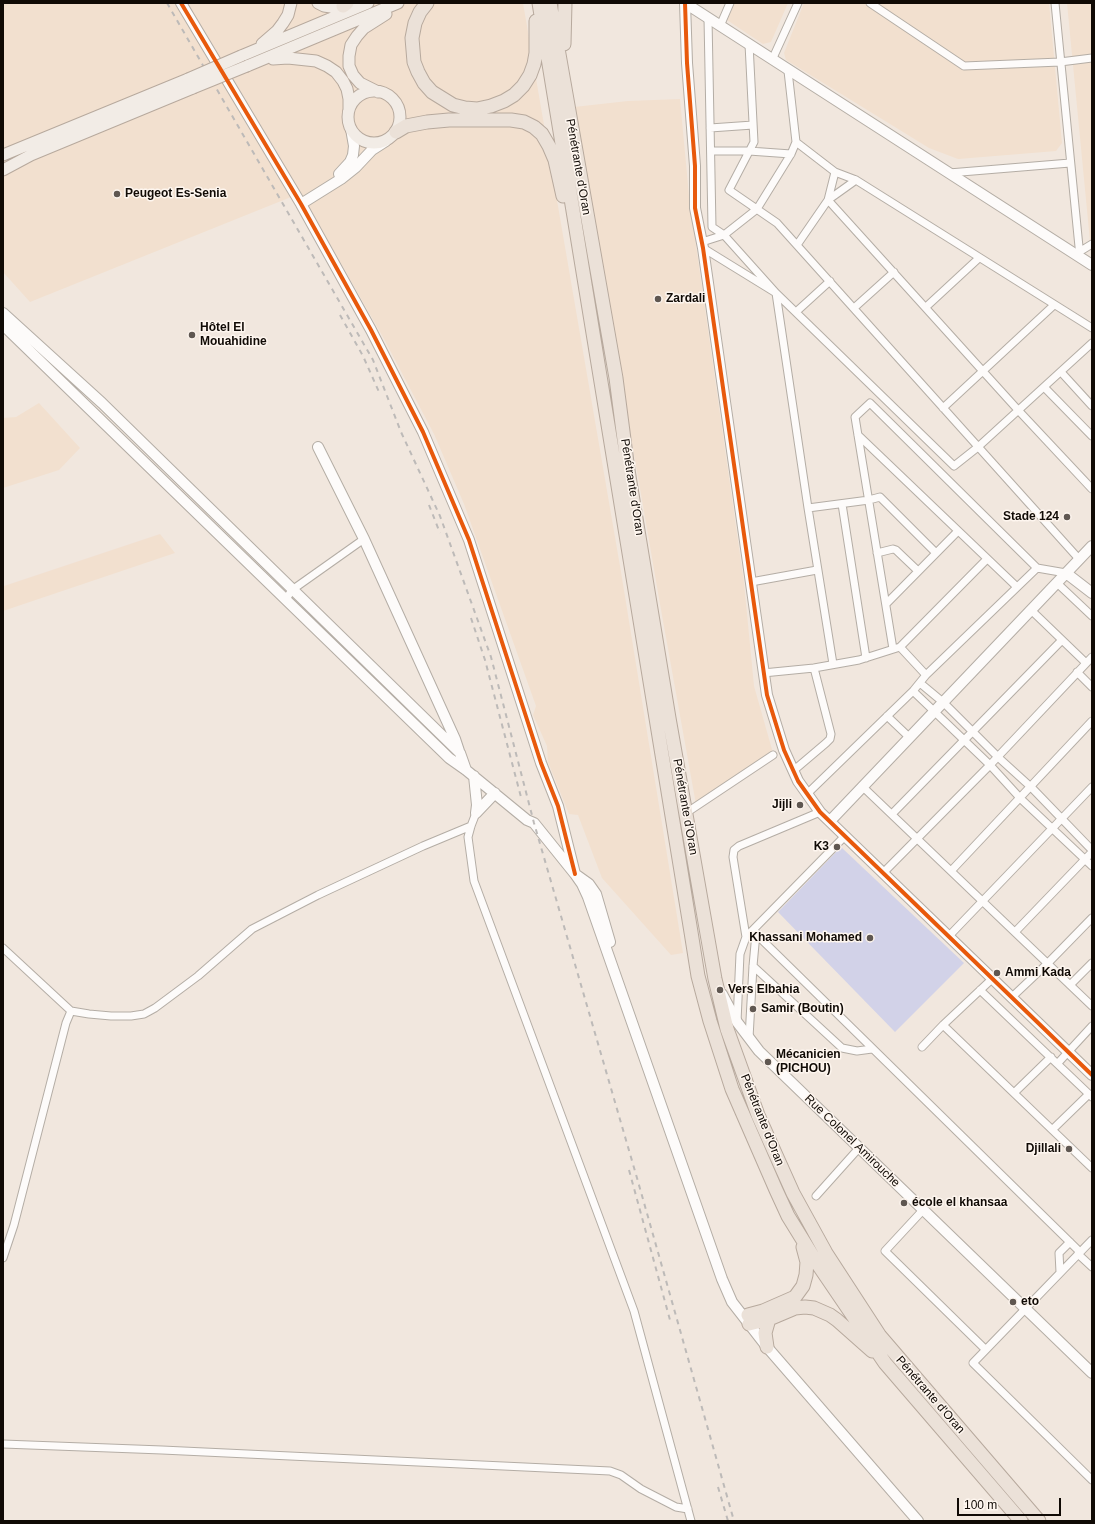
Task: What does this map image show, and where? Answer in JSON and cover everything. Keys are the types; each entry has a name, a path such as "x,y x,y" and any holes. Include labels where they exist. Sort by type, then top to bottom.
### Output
{"highway":[{"path":"427,3 420,12 415,24 412,38 414,62 418,72 424,83 441,99 453,105 477,109 491,106 514,95 523,86 530,75 536,53 536,3"},
{"name":"Pénétrante d'Oran","path":"539,3 698,976 710,1021 732,1089 772,1183 788,1216 817,1263 885,1363 1021,1521"},
{"name":"Pénétrante d'Oran","path":"550,3 616,378 628,470 686,813 715,979 728,1029 758,1115 793,1193 826,1253 880,1336 1039,1521"},
{"path":"565,3 563,26 565,94"},
{"path":"391,136 406,126 416,123 449,120 511,120 524,122 534,127 542,134 555,160 588,303"},
{"path":"747,1321 763,1311 796,1297 803,1286 807,1262 804,1248 788,1216"},
{"path":"747,1321 769,1319 795,1308 805,1307 822,1312 837,1320 885,1363"},
{"path":"767,1347 765,1333 769,1319"}],"main road":[{"path":"245,58 277,31 288,15 291,3"},
{"path":"318,3 331,7 360,3"},
{"path":"3,170 31,155 368,3"},
{"path":"259,61 398,3"},
{"path":"245,58 259,61 288,58 316,61 327,66 336,72 347,89 349,99 348,121 354,135 366,142 380,143 391,136 400,121 400,113 397,105 389,96 360,83 353,75 349,66 349,56 351,45 364,28 405,3"},
{"path":"323,22 345,4"},
{"path":"3,155 190,83"},
{"path":"348,113 354,101 359,96 365,93 378,92"}],"street":[{"path":"181,3 208,51 299,202 397,380 444,478 469,540 541,763 558,806 575,874"},
{"path":"685,3 788,71 1079,255 1092,265"},
{"path":"685,3 687,63 695,166 695,208 702,245 763,673 773,719 793,771 820,812 1092,1075"},
{"path":"720,26 730,3"},
{"path":"772,60 798,3"},
{"path":"870,3 964,66 1060,62 1092,58"},
{"path":"1055,3 1079,255"},
{"path":"708,18 712,227 724,235 776,293 954,466 978,447 1092,343"},
{"path":"749,44 754,142 728,190 777,223 1079,560"},
{"path":"702,245 724,235 757,209 791,154 796,142 788,71"},
{"path":"710,128 753,125"},
{"path":"299,202 339,175 350,162 353,151 351,129"},
{"path":"299,202 341,179 356,167 372,150 391,136"},
{"path":"796,142 835,172 856,180 1092,328"},
{"path":"711,151 749,151 791,154"},
{"path":"949,173 1070,163"},
{"path":"828,200 835,172"},
{"path":"797,245 828,200 856,180"},
{"path":"828,200 1018,410 1092,489"},
{"path":"1079,255 1092,244"},
{"path":"702,245 776,293 832,664"},
{"path":"926,307 979,258"},
{"path":"854,308 894,272"},
{"path":"796,312 830,281"},
{"path":"943,408 1054,305"},
{"path":"3,313 102,403 460,753"},
{"path":"3,325 450,758 496,793 527,820 534,823 575,874 590,884 596,894 602,913 630,1018 722,1279 732,1302 767,1347 918,1521"},
{"path":"1061,372 1092,406"},
{"path":"1044,387 1092,436"},
{"path":"92,411 102,403"},
{"path":"926,675 896,648 886,604 855,417 870,403 1037,568 1066,573 1092,593"},
{"path":"858,436 1017,587"},
{"path":"318,447 364,539 470,773 477,805 476,813 468,837 474,881 630,1298 691,1521"},
{"path":"808,508 869,500 880,497 936,553"},
{"path":"842,504 866,658"},
{"path":"886,604 958,531"},
{"path":"286,599 292,590 364,539"},
{"path":"830,821 1092,546"},
{"path":"877,553 893,549 896,550 918,571"},
{"path":"763,673 814,668 866,658 896,648 987,559"},
{"path":"807,794 920,683 926,675 1037,568"},
{"path":"750,582 817,570"},
{"path":"1057,583 1092,616"},
{"path":"1031,610 1086,663"},
{"path":"892,814 1062,640"},
{"path":"883,872 990,765 1092,657"},
{"path":"793,771 830,739 831,734 814,668"},
{"path":"1077,672 1092,687"},
{"path":"920,683 944,703 1029,786 1092,851 1015,932"},
{"path":"912,691 990,765 1019,797 1092,866"},
{"path":"887,716 910,738"},
{"path":"951,871 1029,786 1092,721"},
{"path":"686,813 772,755"},
{"path":"863,787 1092,1006"},
{"path":"949,936 1092,787"},
{"path":"476,813 496,793"},
{"path":"746,937 733,856 734,850 739,846 820,812"},
{"path":"3,948 71,1011 111,1016 131,1016 144,1014 155,1008 198,976 252,929 325,892 423,846 471,826"},
{"path":"737,1022 740,954 746,937 845,836"},
{"path":"1012,997 1092,918"},
{"path":"749,1038 756,934 760,923"},
{"path":"756,934 1070,1242 1092,1267"},
{"path":"1070,985 1092,963"},
{"path":"753,966 842,1048 857,1051 872,1049"},
{"path":"922,1047 993,978"},
{"name":"Rue Colonel Amirouche","path":"715,979 737,1022 759,1051 1092,1373"},
{"path":"980,990 1090,1095 1053,1129"},
{"path":"724,997 734,1001 738,996"},
{"path":"3,1258 14,1225 66,1024 71,1011"},
{"path":"943,1025 1092,1168"},
{"path":"1058,1063 1092,1026"},
{"path":"1014,1093 1051,1057"},
{"path":"816,1196 859,1148"},
{"path":"923,1210 885,1251 985,1349"},
{"path":"1092,1240 973,1363 1092,1480"},
{"path":"1060,1272 1059,1253 1070,1242"},
{"path":"3,1444 610,1471 621,1475 670,1504 688,1510"}],"shaded area":[{"path":"3,3 523,3 621,572 683,953 671,955 602,878 578,815 569,814 548,762 547,746 533,715 536,706 464,504 434,434 384,339 301,193 30,302 3,272"},
{"path":"735,3 788,3 771,42 763,44 727,20"},
{"path":"804,3 1049,3 1062,143 1056,151 958,159 929,148 786,60 784,53"},
{"path":"1067,3 1092,3 1092,240 1090,241"},
{"path":"680,99 689,196 744,583 754,686 773,753 697,810 574,107 628,101"},
{"path":"39,403 80,448 59,470 3,488 3,418 16,417"},
{"path":"160,534 175,553 3,611 3,584 4,586"},
{"name":"Khassani Mohamed","path":"841,847 964,963 895,1032 778,912"}],"railway":[{"path":"167,3 373,360 401,432 440,516 491,657 534,823 637,1178 734,1521"},
{"path":"340,315 363,356 379,392"},
{"path":"429,505 440,533"},
{"path":"471,618 485,660 522,801"},
{"path":"629,1170 670,1320"},
{"path":"718,1487 728,1521"}],"cycle path":[{"path":"181,3 301,204 371,330 423,432 469,540 541,763 558,806 575,874"},
{"path":"685,3 687,63 695,166 695,208 703,248 767,695 784,750 798,781 820,812 1092,1075"}],"place":[{"name":"Peugeot Es-Senia","path":"117,194"},
{"name":"Zardali","path":"658,299"},
{"name":"Hôtel El Mouahidine","path":"192,335"},
{"name":"Stade 124","path":"1067,517"},
{"name":"Jijli","path":"800,805"},
{"name":"K3","path":"837,847"},
{"name":"Khassani Mohamed","path":"870,938"},
{"name":"Ammi Kada","path":"997,973"},
{"name":"Vers Elbahia","path":"720,990"},
{"name":"Samir (Boutin)","path":"753,1009"},
{"name":"Mécanicien (PICHOU)","path":"768,1062"},
{"name":"Djillali","path":"1069,1149"},
{"name":"école el khansaa","path":"904,1203"},
{"name":"eto","path":"1013,1302"}]}
